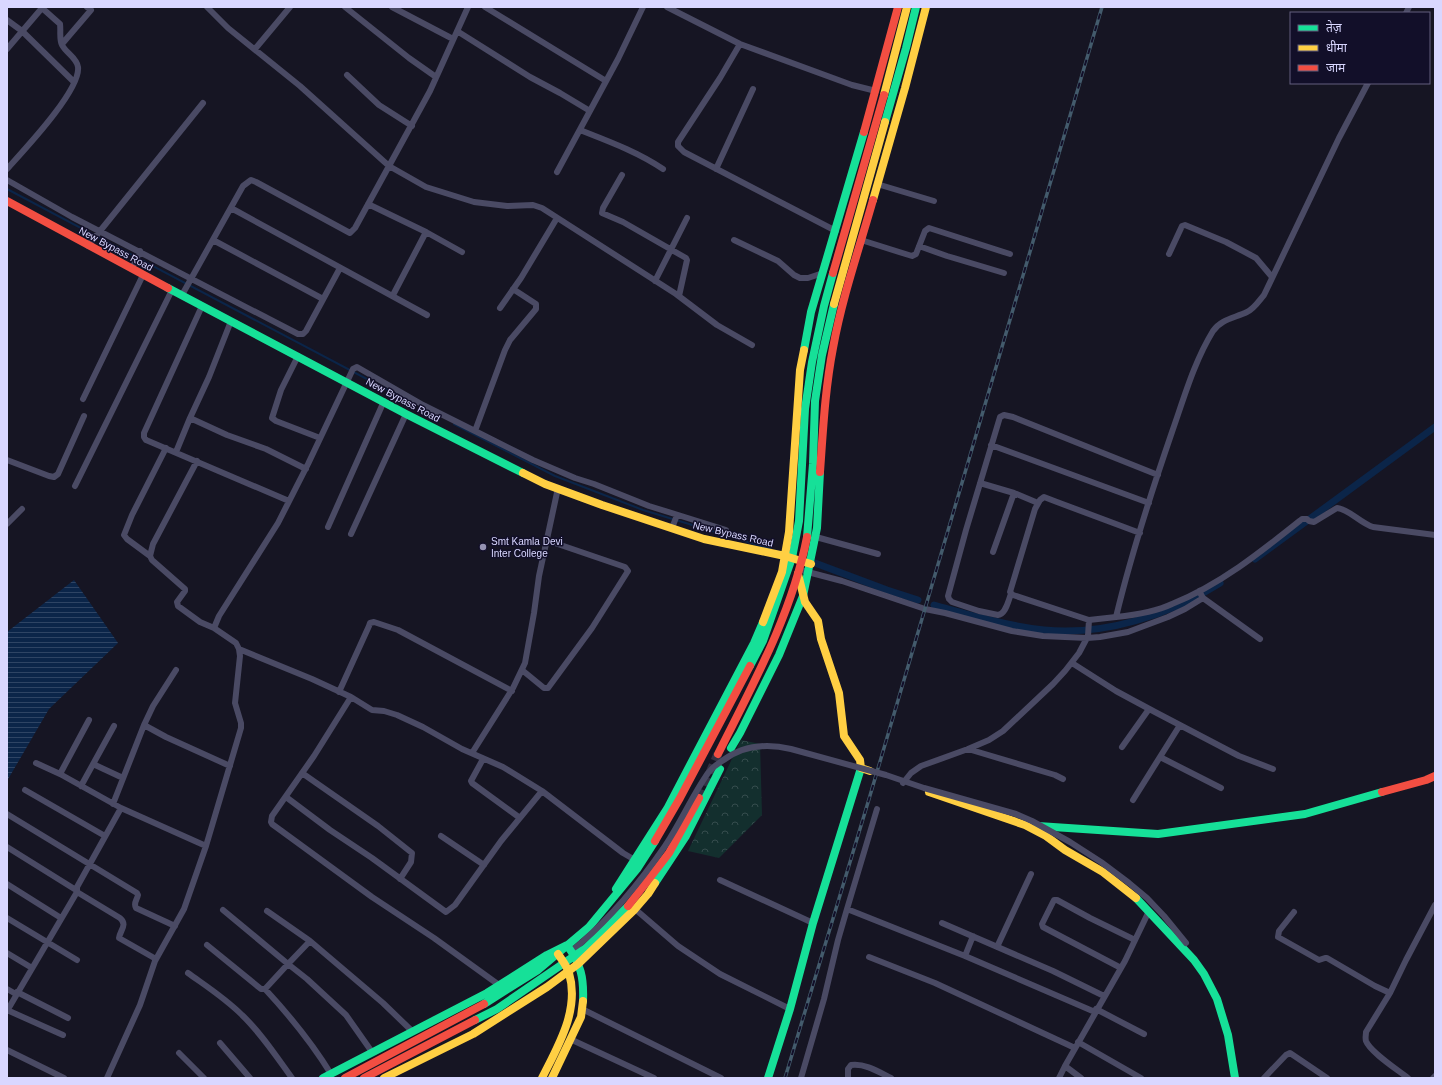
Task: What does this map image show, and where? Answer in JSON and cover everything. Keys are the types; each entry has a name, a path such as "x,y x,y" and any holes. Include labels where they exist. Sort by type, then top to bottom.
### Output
{"main road":[{"path":"604,911 611,896 667,808 754,643 772,601 788,557 800,370 811,312 876,91 898,7"},
{"path":"364,1078 497,1009 563,963 570,951 604,911 650,850 684,792 763,641 799,521 805,409 812,362 824,306 907,7"},
{"path":"718,754 772,645 799,568 808,531 813,464 815,401 822,355 841,277 904,55 916,7"},
{"path":"731,748 740,734 779,655 803,596 816,537 824,408 833,348 840,316 905,88 926,7"},
{"name":"New Bypass Road","path":"7,201 88,246 384,401 406,414 545,484 602,505 675,520 704,539 788,557 799,568 810,568"},
{"path":"768,1078 790,1009 813,924 861,768 860,760 844,736 839,694 818,621 806,605 803,596 799,568"},
{"path":"861,768 1025,825 1046,836 1065,850 1103,872 1134,896 1194,960 1204,974 1217,999 1228,1035 1235,1078"},
{"path":"384,1078 473,1034 547,987 578,964 635,909 664,870 686,836 720,769"},
{"path":"1025,825 1158,834 1305,814 1426,780 1435,776"},
{"path":"323,1078 499,985 547,955 586,948 627,908 669,853 699,798"},
{"path":"345,1078 492,1000 538,970 558,954 570,951"},
{"path":"552,1078 581,1017 583,986 578,964 570,951"},
{"path":"542,1078 566,1024 573,1001 573,990 569,972 558,954"},
{"path":"566,1024 576,1028"}],"street":[{"path":"7,49 43,7 71,34"},
{"path":"207,7 228,28 300,86 389,166 426,186 474,202 507,206 534,205 542,208 679,296 717,325 752,345"},
{"path":"255,49 290,7"},
{"path":"345,7 409,58 436,77"},
{"path":"392,7 453,39"},
{"path":"182,295 243,186 251,180 350,233 355,228 430,91 468,7"},
{"path":"485,7 606,81"},
{"path":"557,172 606,81 643,7"},
{"path":"667,7 740,44 852,85 876,91"},
{"path":"62,44 90,8"},
{"path":"7,20 22,31 74,82"},
{"path":"7,169 53,116 74,82 78,65 62,44 60,24"},
{"path":"457,31 530,77 590,111"},
{"path":"740,44 720,78 677,144 679,148 716,169 836,231"},
{"path":"347,74 379,105 412,126"},
{"path":"1116,617 1149,503 1191,377 1214,329 1222,322 1248,312 1255,307 1264,295 1338,138 1367,84"},
{"path":"716,169 752,89"},
{"path":"88,246 203,103"},
{"path":"580,130 618,146 654,163 663,169"},
{"path":"622,175 602,213 623,222 686,258 687,260 679,296"},
{"path":"7,180 97,234 138,256 301,335 306,331 340,268"},
{"path":"877,184 934,201"},
{"path":"368,204 426,232 462,252"},
{"path":"231,208 340,268 393,295 427,315"},
{"path":"500,308 557,218"},
{"path":"655,281 687,218"},
{"path":"1169,254 1182,226 1185,225 1226,242 1256,258 1272,277"},
{"path":"862,240 908,256 915,255 924,231 930,228 1010,254"},
{"path":"393,295 426,232"},
{"path":"213,240 323,299"},
{"path":"734,240 778,261 787,267 794,275 800,278 808,278 823,274"},
{"path":"919,246 947,256 1004,272"},
{"path":"132,268 138,256"},
{"path":"83,399 143,275"},
{"path":"475,431 510,340 536,309 536,304 513,289"},
{"path":"75,486 172,290"},
{"path":"202,306 144,435 146,440 289,501"},
{"path":"176,452 209,377 231,321"},
{"path":"298,356 281,390 272,418 276,421 320,438"},
{"path":"214,628 219,616 278,523 306,469 352,371 357,367 423,405 533,460 649,506 675,520 726,530"},
{"path":"328,527 384,401"},
{"path":"351,534 406,414"},
{"path":"1140,533 1044,497 1034,509 1010,590 1011,594 1004,613 998,615 980,611 952,602 949,599 950,588 980,482 999,419 1002,416 1007,415 1158,475"},
{"path":"7,460 54,477 58,474 84,416"},
{"path":"190,418 227,435 266,449 306,469"},
{"path":"991,445 1149,503"},
{"path":"107,1078 140,1005 156,959 184,909 206,846 241,723 235,703 240,656 236,643 214,628 200,622 178,606 177,602 185,589 152,560 150,556 126,539 124,535 132,515 166,448"},
{"path":"150,556 153,544 197,461"},
{"path":"980,482 1014,493 1038,503"},
{"path":"472,754 512,691 525,663 532,628 539,576 558,488"},
{"path":"993,552 1014,493"},
{"path":"810,568 842,581 921,607 1012,631 1043,636 1100,637 1128,632 1185,609 1218,580 1243,564 1302,519 1314,522 1334,509 1339,508 1366,525 1384,529 1435,535"},
{"path":"7,524 22,509"},
{"path":"816,537 878,554"},
{"path":"522,670 544,688 548,688 592,628 628,571 625,567 546,540"},
{"path":"1011,594 1089,622 1158,609 1201,595"},
{"path":"1201,595 1260,639"},
{"path":"339,692 368,626 370,623 374,622 398,630 512,691"},
{"path":"904,783 911,773 921,766 968,749 989,740 1003,731 1053,684 1072,663 1087,637 1089,622"},
{"path":"239,649 312,679 351,697 372,710 384,711 398,715 472,754 503,767 542,791 617,849 635,860"},
{"path":"1072,663 1116,691 1149,709 1239,756 1273,769"},
{"path":"112,804 153,706 176,670"},
{"path":"351,697 302,773 272,816 271,822 273,825 372,897 434,938 499,985"},
{"path":"1122,747 1149,709"},
{"path":"60,774 89,720"},
{"path":"144,725 166,737 230,766"},
{"path":"1134,800 1180,725"},
{"path":"81,786 114,726"},
{"path":"570,951 581,943 605,920 635,887 665,846 709,772 733,753 749,747 764,745 791,749 886,775 924,788 1016,814 1032,821 1076,846 1129,882 1164,916 1186,943 1194,960"},
{"path":"968,749 1048,773 1063,779"},
{"path":"1160,757 1221,788"},
{"path":"483,759 473,776 471,781 472,783 520,818"},
{"path":"36,763 60,774 120,808 206,846"},
{"path":"93,764 123,778"},
{"path":"302,773 378,826 412,853 411,862 400,879"},
{"path":"25,790 105,836"},
{"path":"286,797 446,912 455,905 484,865 542,791"},
{"path":"63,1035 7,1010 61,918 120,808"},
{"path":"800,1078 824,999 838,940 877,809"},
{"path":"7,814 137,893 138,895 135,902 136,908 175,926"},
{"path":"441,836 484,865"},
{"path":"7,848 120,918 125,924 119,938 156,959"},
{"path":"997,946 1031,874"},
{"path":"720,880 813,924"},
{"path":"7,884 61,918"},
{"path":"1121,968 1043,927 1042,924 1054,900 1057,900 1135,940"},
{"path":"1408,1078 1374,1051 1366,1042 1365,1038 1366,1032 1390,993 1435,905"},
{"path":"635,909 678,946 720,974 790,1009"},
{"path":"223,910 307,979 346,1015 372,1052"},
{"path":"267,910 310,941 383,1003 412,1031"},
{"path":"847,910 965,956 1095,1011 1144,1034"},
{"path":"1059,1078 1095,1011 1121,968 1149,912"},
{"path":"1294,912 1278,931 1278,937 1319,960 1327,958 1390,993"},
{"path":"7,918 76,960"},
{"path":"942,923 997,946 1104,996"},
{"path":"965,956 973,936"},
{"path":"265,989 310,941"},
{"path":"207,945 261,989 265,989 286,1011 312,1043 331,1074"},
{"path":"7,953 32,968"},
{"path":"869,958 935,983 1076,1045 1141,1078"},
{"path":"188,973 226,1000 242,1015 292,1078"},
{"path":"7,988 68,1018"},
{"path":"582,1009 721,1078"},
{"path":"570,1038 654,1078"},
{"path":"220,1043 250,1078"},
{"path":"7,1050 64,1078"},
{"path":"179,1053 204,1078"},
{"path":"1264,1078 1286,1055 1290,1054 1327,1078"},
{"path":"848,1078 848,1069 851,1065 856,1064 868,1067 892,1078"},
{"path":"1065,1066 1081,1078"}],"green space":[{"path":"741,740 760,744 762,815 719,858 688,851"}],"water":[{"path":"74,580 118,643 49,709 7,781 7,632"}],"waterway":[{"path":"7,189 416,405"},
{"path":"454,424 555,476 643,510 771,549"},
{"path":"1255,559 1435,427"},
{"path":"815,563 918,600"},
{"path":"934,605 1016,626 1044,630 1090,630 1136,621 1158,614 1180,605 1220,583"}],"tunnel":[{"path":"699,798 718,754"}],"railway":[{"path":"785,1078 869,799 1102,7"}],"traffic: fast":[{"path":"885,122 916,7"},
{"path":"804,350 811,312 864,132"},
{"path":"750,666 763,641 792,558 799,521 805,409 812,362 833,273"},
{"path":"168,288 406,414 523,473"},
{"path":"807,537 813,464 815,401 822,355 834,304"},
{"path":"731,748 779,655 803,596 817,528 820,472"},
{"path":"616,889 667,809 754,643 763,622"},
{"path":"768,1078 790,1009 813,923 861,768"},
{"path":"655,883 686,836 720,769"},
{"path":"1038,826 1158,834 1305,814 1382,792"},
{"path":"484,1004 538,970 589,927 637,869 655,841"},
{"path":"1136,898 1194,960 1204,974 1217,999 1228,1035 1235,1078"},
{"path":"475,1020 497,1009 586,948 628,906"},
{"path":"323,1078 487,993 547,955 567,945 576,959 581,972 583,1001"}],"traffic: slow":[{"path":"884,95 907,7"},
{"path":"873,200 926,7"},
{"path":"834,304 885,122"},
{"path":"763,622 782,572 789,532 800,370 804,350"},
{"path":"523,473 545,484 602,505 704,539 785,556 811,564"},
{"path":"798,574 805,602 818,621 821,639 839,693 844,736 860,760 861,768 870,771"},
{"path":"929,792 1025,825 1046,836 1065,850 1103,872 1136,898"},
{"path":"384,1078 473,1034 547,987 578,964 635,909 655,883"},
{"path":"542,1078 566,1027 572,1001 572,987 569,973 566,965 558,954"},
{"path":"552,1078 581,1017 583,1001"}],"traffic: jam":[{"path":"864,132 898,7"},
{"path":"833,273 884,95"},
{"path":"820,472 823,426 830,363 846,292 873,200"},
{"path":"7,201 168,288"},
{"path":"718,754 770,648 792,594 807,537"},
{"path":"655,841 680,798 750,666"},
{"path":"1382,792 1426,780 1435,776"},
{"path":"628,906 669,853 699,798"},
{"path":"345,1078 484,1004"},
{"path":"364,1078 475,1020"}],"place":[{"name":"Smt Kamla Devi Inter College","path":"483,547"}]}
